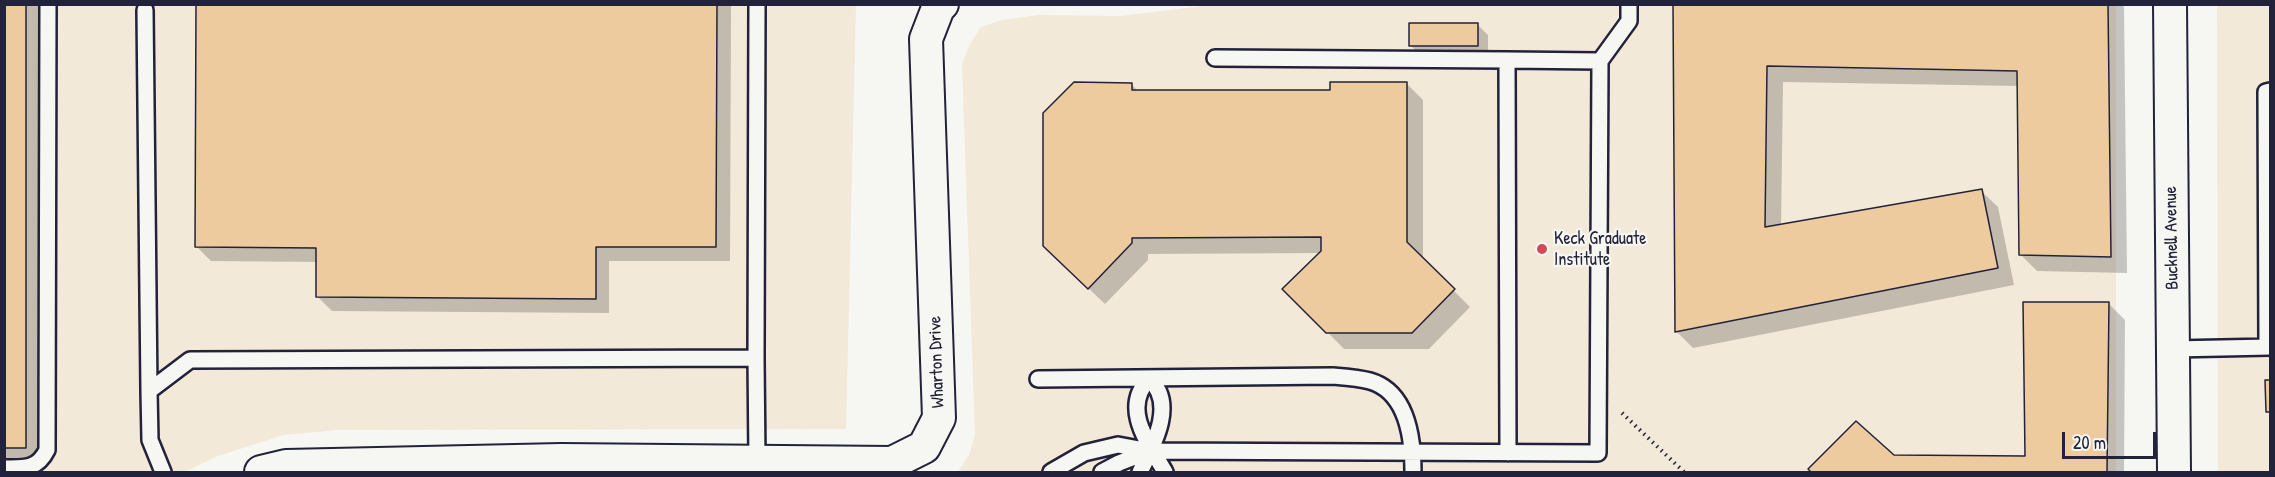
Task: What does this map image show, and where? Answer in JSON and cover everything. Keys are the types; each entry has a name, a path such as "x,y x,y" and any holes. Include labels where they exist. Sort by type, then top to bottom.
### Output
{"street":[{"name":"Wharton Drive","path":"277,470 713,466 757,461 892,463 924,447 939,418 926,39 938,8 942,4"},
{"name":"Bucknell Avenue","path":"2170,4 2174,472"}],"lane":[{"path":"4,468 28,470 42,460 47,450 48,4"},
{"path":"757,4 757,461"},
{"path":"1051,472 1084,453 1118,445 1150,451 1598,453 1600,61 1629,21 1629,4"},
{"path":"145,10 150,440 163,472"},
{"path":"1215,58 1600,61"},
{"path":"1508,60 1508,453"},
{"path":"2173,349 2269,347 2266,92 2271,92"},
{"path":"149,390 190,360 756,358"},
{"path":"1038,379 1333,376 1371,381 1389,390 1399,402 1413,452 1413,472"},
{"path":"1140,472 1159,426 1162,405 1161,393 1149,379"},
{"path":"1149,379 1139,394 1139,426 1150,451 1165,472"},
{"path":"1102,472 1150,451"}],"path":[{"path":"1599,396 1621,413 1684,472"}],"shaded area":[{"name":"Keck Graduate Institute","path":"1219,4 2116,5 2116,472 958,472 969,455 975,435 962,64 970,44 981,27 1002,20 1038,15 1120,16"},
{"path":"4,5 856,5 846,429 337,430 283,435 218,456 184,472 5,472"},
{"path":"2217,5 2270,5 2270,472 2218,472"}],"building":[{"path":"4,4 26,4 26,448 4,448"},
{"path":"196,4 717,4 716,247 596,247 596,299 316,297 316,248 195,247"},
{"path":"1673,4 2108,4 2111,257 2019,255 2017,71 1767,66 1765,227 1982,189 1998,268 1675,332"},
{"path":"1409,23 1478,23 1478,46 1409,46"},
{"path":"1074,82 1132,83 1132,90 1330,90 1330,82 1407,82 1407,242 1455,289 1412,333 1326,333 1282,289 1321,251 1321,237 1132,238 1132,243 1088,289 1043,246 1043,113"},
{"path":"2023,302 2109,302 2107,472 1811,472 1808,469 1856,421 1894,455 2025,456"},
{"path":"2265,380 2270,380 2270,412 2266,412"}],"place":[{"name":"Keck Graduate Institute","path":"1542,249"}]}
